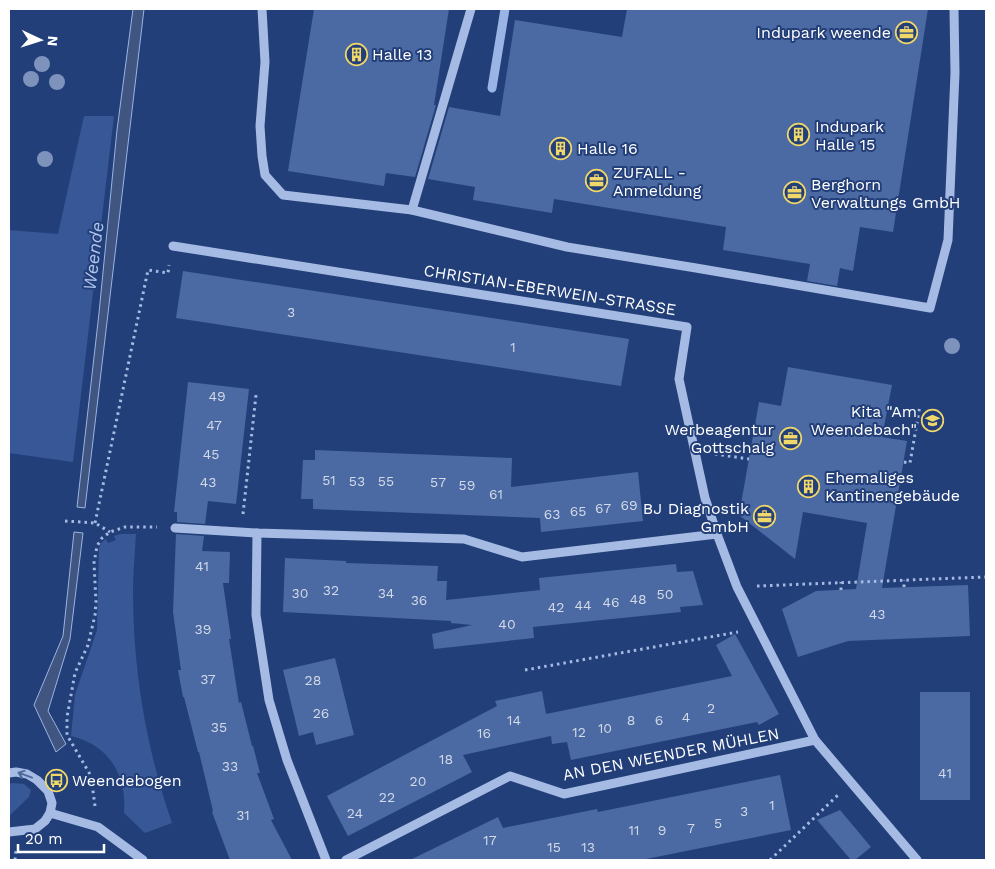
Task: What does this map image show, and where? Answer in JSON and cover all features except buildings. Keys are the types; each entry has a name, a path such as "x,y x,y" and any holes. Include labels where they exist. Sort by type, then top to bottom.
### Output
{"street":[{"path":"262,9 266,62 260,126 265,175 282,195 412,210 567,247 930,308 948,240 955,73 954,9"},
{"path":"412,210 471,9"},
{"name":"CHRISTIAN-EBERWEIN-STRASSE","path":"173,246 687,327 679,379 705,498 737,587 815,740 917,860"},
{"path":"175,528 257,533 464,539 522,557 717,534"},
{"path":"257,533 256,615 269,700 287,760 326,860"},
{"name":"AN DEN WEENDER MÜHLEN","path":"346,860 510,776 564,794 815,740"},
{"path":"9,774 16,772 27,774 37,780 48,791 52,803 50,813 45,821 35,829 9,832"},
{"path":"50,813 98,827 143,860"}],"path":[{"path":"95,523 148,270"},
{"path":"241,532 256,395"},
{"path":"904,462 910,462 920,405"},
{"path":"723,455 749,459"},
{"path":"65,521 95,523 110,532"},
{"path":"98,827 91,776 67,735 67,717 75,673 90,646 95,615 94,563 97,546 102,538 110,532 125,527 175,528"},
{"path":"737,587 986,577"},
{"path":"904,580 904,587"},
{"path":"841,582 841,590"},
{"path":"525,670 758,628"},
{"path":"770,860 851,783"}],"shaded area":[{"path":"133,9 144,9 85,508 77,507 117,130"},
{"path":"84,116 114,116 73,462 9,453 9,230 58,234"},
{"path":"74,532 83,533 70,639 48,711 66,744 56,752 34,705 63,636"},
{"path":"136,534 133,591 138,679 148,737 172,823 145,833 124,813 122,786 119,774 113,764 96,746 71,736 75,695 97,630 99,548 106,539 108,543 116,540 114,536"},
{"path":"12,783 24,784 31,790 29,797 9,816 9,785"}],"waterway":[{"path":"492,88 505,9"}],"place":[{"name":"Indupark weende","path":"907,32"},
{"name":"Halle 13","path":"356,54"},
{"name":"Indupark Halle 15","path":"799,135"},
{"name":"Halle 16","path":"561,148"},
{"name":"ZUFALL - Anmeldung","path":"597,181"},
{"name":"Berghorn Verwaltungs GmbH","path":"795,193"},
{"name":"Kita \"Am Weendebach\"","path":"933,420"},
{"name":"Werbeagentur Gottschalg","path":"790,438"},
{"name":"Ehemaliges Kantinengebäude","path":"809,486"},
{"name":"BJ Diagnostik GmbH","path":"765,517"},
{"name":"Weendebogen","path":"56,780"}],"water label":[{"name":"Weende","path":"93,256"}]}
